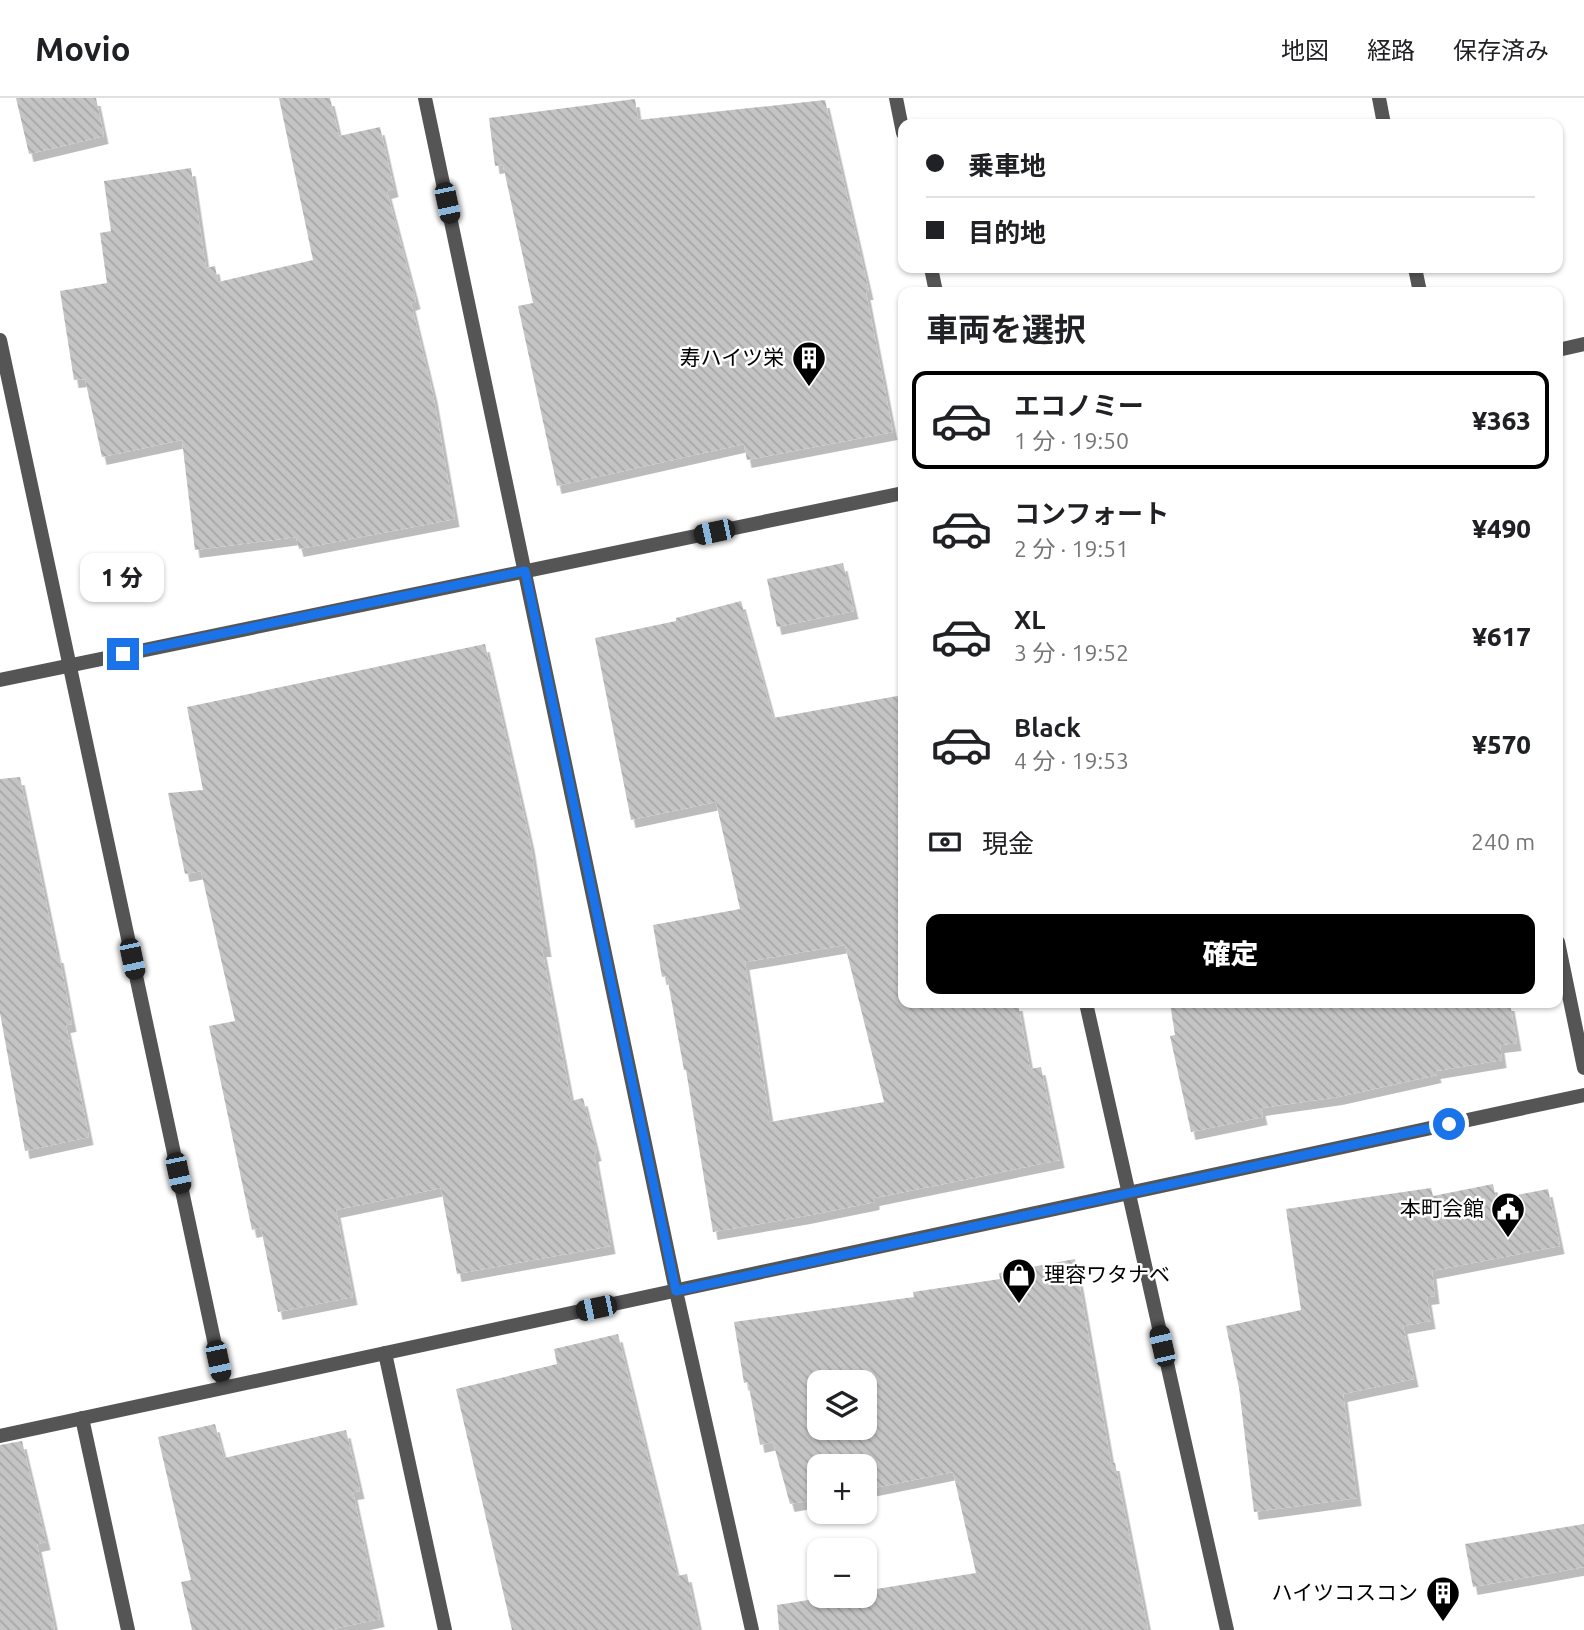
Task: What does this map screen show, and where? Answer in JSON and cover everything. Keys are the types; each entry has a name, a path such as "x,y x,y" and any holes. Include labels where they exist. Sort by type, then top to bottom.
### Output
{"street":[{"path":"425,98 676,1291 752,1630"},
{"path":"896,98 900,119"},
{"path":"1379,98 1383,119"},
{"path":"0,340 224,1387"},
{"path":"1563,349 1584,344"},
{"path":"0,680 898,494"},
{"path":"1563,966 1584,1068"},
{"path":"1087,1008 1126,1191 1227,1630"},
{"path":"0,1436 1126,1191 1584,1095"},
{"path":"385,1353 445,1630"},
{"path":"82,1418 128,1630"}],"building":[{"path":"16,98 96,98 104,136 29,154"},
{"path":"279,98 330,98 339,136 380,127 394,189 387,191 416,301 411,303 433,394 455,519 299,549 296,537 195,550 182,440 102,457 85,379 74,380 60,291 107,283 100,233 111,231 104,181 191,168 206,268 215,266 218,282 313,260"},
{"path":"635,99 638,120 825,100 869,292 866,292 893,432 747,460 744,444 557,486 518,306 533,303 503,165 495,166 489,118"},
{"path":"843,563 854,611 777,627 767,579"},
{"path":"741,601 773,718 898,696 898,1008 1019,1008 1030,1069 1041,1067 1060,1160 875,1198 875,1202 713,1232 686,1070 667,976 662,977 653,925 740,909 716,802 631,820 595,638 676,621 676,618","holes":["845,945 884,1102 770,1122 745,962"]},
{"path":"485,644 530,842 547,949 542,949 571,1101 583,1098 597,1153 594,1154 611,1246 457,1274 441,1188 336,1210 353,1297 278,1312 261,1228 252,1230 209,1026 235,1021 201,871 185,874 168,793 203,790 187,707"},
{"path":"20,777 59,955 72,1024 66,1025 89,1137 25,1151 0,1013 0,779"},
{"path":"1171,1008 1511,1008 1517,1043 1500,1045 1502,1060 1436,1071 1437,1075 1338,1097 1261,1108 1263,1117 1191,1132 1170,1036 1175,1035"},
{"path":"1493,1184 1496,1199 1548,1189 1560,1246 1432,1271 1435,1296 1427,1297 1431,1321 1403,1326 1414,1379 1343,1394 1357,1498 1254,1512 1239,1388 1226,1326 1301,1310 1286,1209 1431,1188 1433,1196"},
{"path":"1075,1259 1111,1463 1115,1463 1148,1630 779,1630 777,1605 807,1600 807,1608 877,1608 877,1589 976,1573 953,1472 877,1487 877,1454 807,1454 807,1501 790,1504 773,1442 760,1445 748,1382 744,1383 734,1322 914,1297 913,1292 1000,1279 999,1273"},
{"path":"618,1334 677,1576 687,1574 699,1630 512,1630 456,1389 557,1364 554,1349"},
{"path":"215,1424 224,1458 346,1430 360,1491 353,1492 380,1619 328,1630 192,1630 181,1582 191,1580 158,1437"},
{"path":"22,1441 46,1542 37,1544 55,1630 0,1630 0,1445"},
{"path":"1584,1524 1584,1567 1473,1587 1465,1544"}],"place":[{"name":"寿ハイツ栄","path":"809,388"},
{"name":"本町会館","path":"1508,1239"},
{"name":"理容ワタナベ","path":"1019,1305"},
{"name":"ハイツコスコン","path":"1443,1623"}],"route":[{"path":"123,654 525,571 676,1291 1126,1191 1449,1124"}]}
